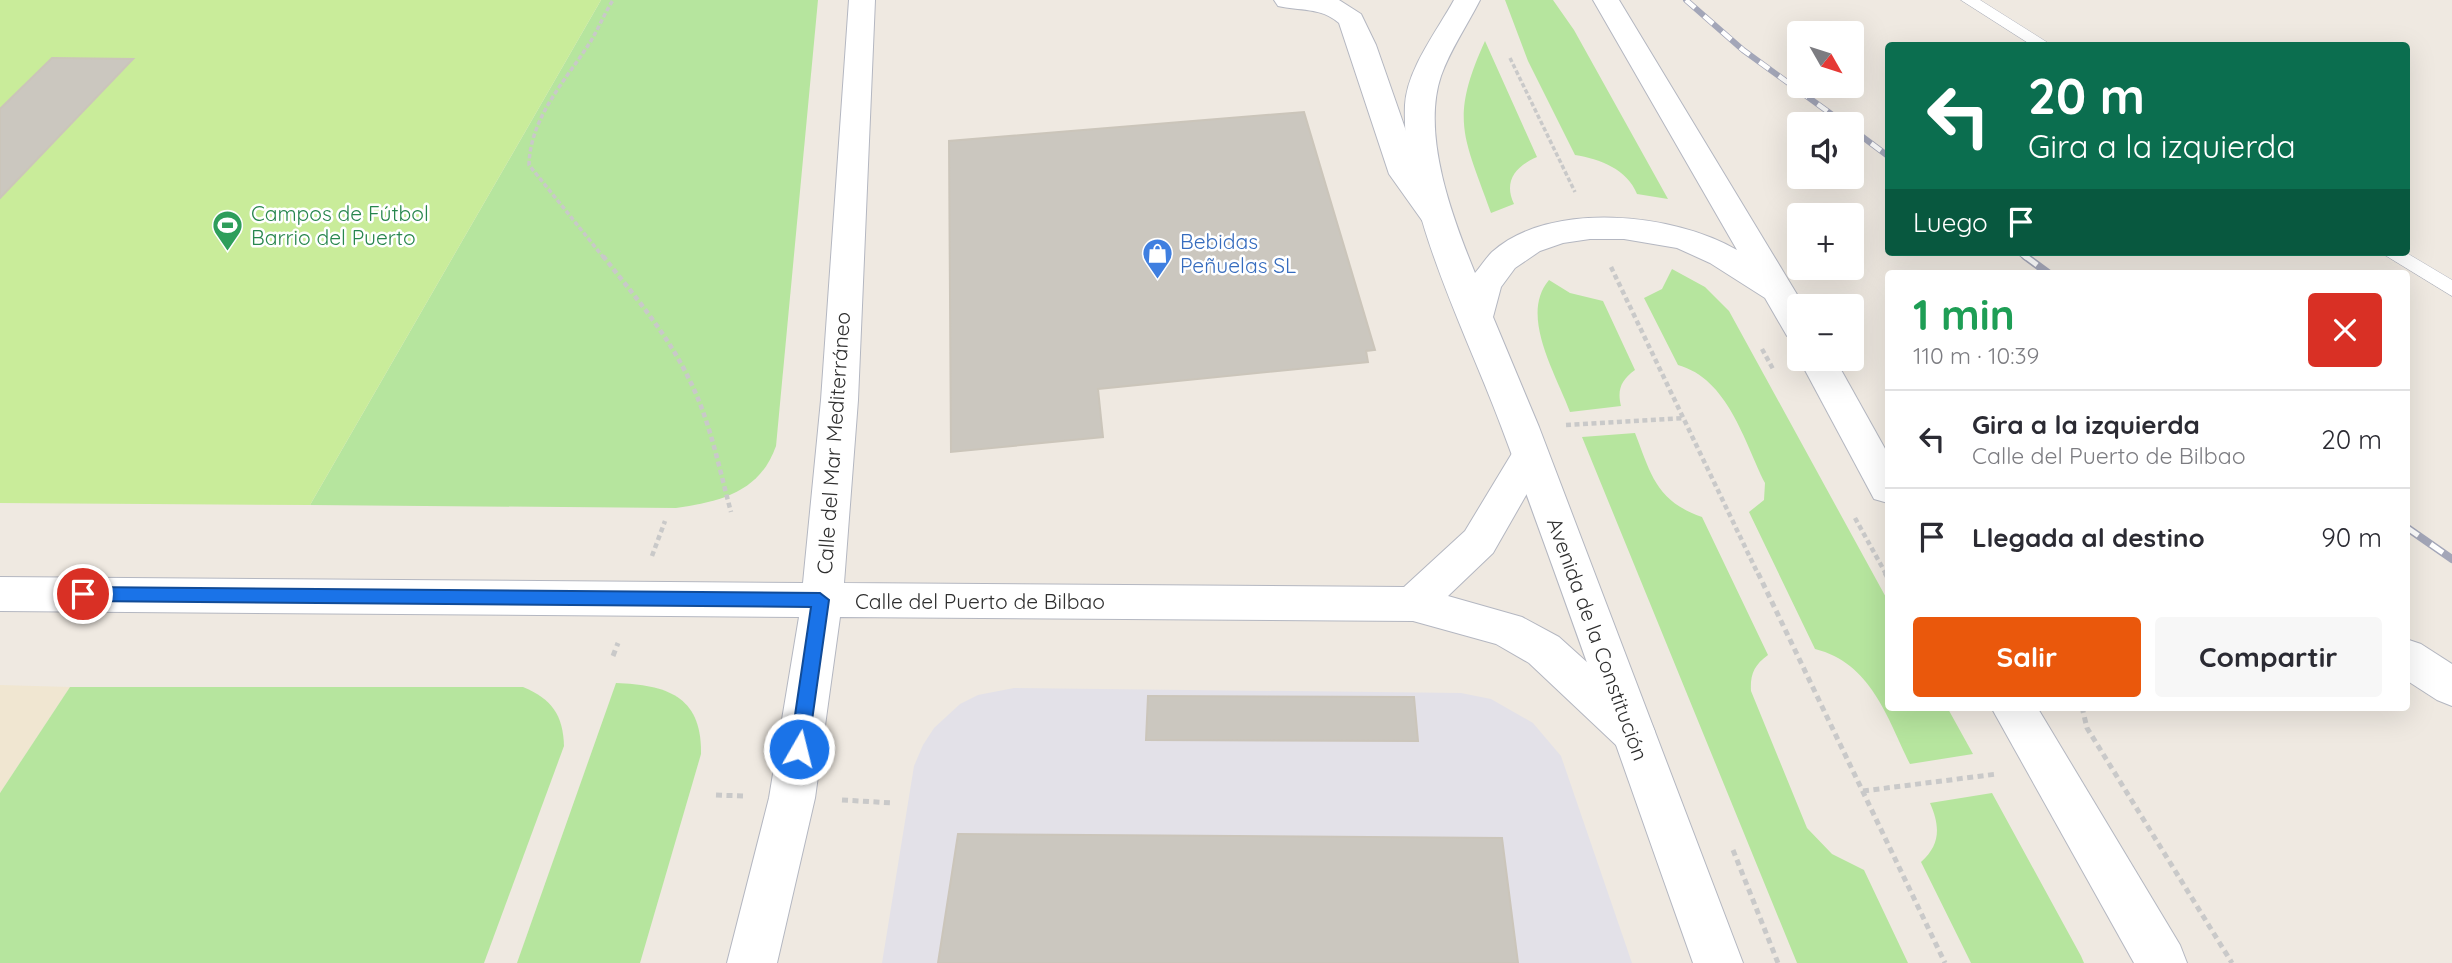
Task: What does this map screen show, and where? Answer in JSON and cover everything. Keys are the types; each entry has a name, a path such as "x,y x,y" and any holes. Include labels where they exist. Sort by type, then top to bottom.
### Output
{"street":[{"name":"Calle del Mar Mediterráneo","path":"752,963 792,798 820,600 834,463 862,0"},
{"path":"1287,0 1331,6 1343,11 1351,20 1402,171 1418,199 1437,219"},
{"name":"Avenida de la Constitución","path":"1467,0 1427,75 1420,103 1424,155 1437,219 1530,455 1718,963"},
{"path":"1605,0 1787,306"},
{"path":"1476,315 1485,284 1502,262 1526,245 1557,233 1592,227 1633,228 1674,236 1713,251 1782,297"},
{"path":"1823,371 1885,483"},
{"path":"1413,604 1479,542 1493,523 1530,455"},
{"name":"Calle del Puerto de Bilbao","path":"0,594 1413,604 1507,629 1544,650 1633,732"},
{"path":"2410,660 2452,687"},
{"path":"2015,711 2162,963"}],"lane":[{"path":"1969,0 2038,42"},
{"path":"2397,256 2452,289"}],"path":[{"path":"613,0 550,103 527,153 529,164 639,301 689,378 707,424 732,512"},
{"path":"1510,58 1577,197 1567,198"},
{"path":"1592,227 1945,963"},
{"path":"1761,348 1775,372"},
{"path":"1568,438 1563,425 1684,418"},
{"path":"1848,506 1885,573"},
{"path":"2083,711 2087,727 2106,760 2232,963"},
{"path":"1863,791 2049,768"},
{"path":"1732,848 1778,963"}],"shaded area":[{"path":"0,685 70,687 0,793"},
{"path":"1014,688 1461,693 1491,699 1533,723 1561,756 1632,963 882,963 914,766 923,745 934,728 960,704 978,695"}],"green space":[{"name":"Campos de Fútbol Barrio del Puerto","path":"0,0 601,0 310,505 0,503"},
{"path":"601,0 818,0 776,446 769,462 749,484 736,492 708,502 676,508 310,505"},
{"path":"1505,0 1553,0 1574,30 1668,199 1637,194 1620,172 1594,159 1575,155 1528,61"},
{"path":"1485,41 1537,157 1523,165 1511,181 1514,204 1491,213 1464,128 1467,91"},
{"path":"1672,269 1705,287 1729,311 1885,596 1885,711 1864,679 1850,666 1815,649 1749,512 1764,500 1765,483 1741,431 1722,397 1710,383 1695,372 1678,365 1644,298 1662,289"},
{"path":"1549,280 1570,293 1603,301 1635,370 1621,386 1621,406 1570,412 1549,363 1539,327 1541,294"},
{"path":"1635,433 1657,484 1674,503 1702,517 1768,655 1754,671 1751,691 1807,828 1832,854 1864,870 1908,963 1797,963 1582,437"},
{"path":"616,683 651,687 678,697 688,707 700,734 701,754 640,963 517,963"},
{"path":"70,687 523,687 542,697 558,717 564,746 484,963 0,963 0,793"},
{"path":"1885,711 1949,711 1973,754 1910,764"},
{"path":"1992,793 2084,963 1971,963 1921,862 1932,848 1937,834 1936,819 1930,803"}],"building":[{"path":"52,58 133,59 0,198 0,109"},
{"path":"1304,112 1375,350 1366,351 1368,362 1098,389 1103,437 951,452 949,141"},
{"path":"1148,696 1414,697 1418,741 1146,740"},
{"path":"958,834 1502,838 1518,963 938,963"}],"railway":[{"path":"1686,0 1743,50 1828,112"},
{"path":"1864,138 1885,154"},
{"path":"2025,256 2044,270"},
{"path":"2410,530 2452,559"}],"place":[{"name":"Campos de Fútbol Barrio del Puerto","path":"228,252"},
{"name":"Bebidas Peñuelas SL","path":"1157,280"}],"route":[{"path":"83,594 820,600 799,749"}]}
